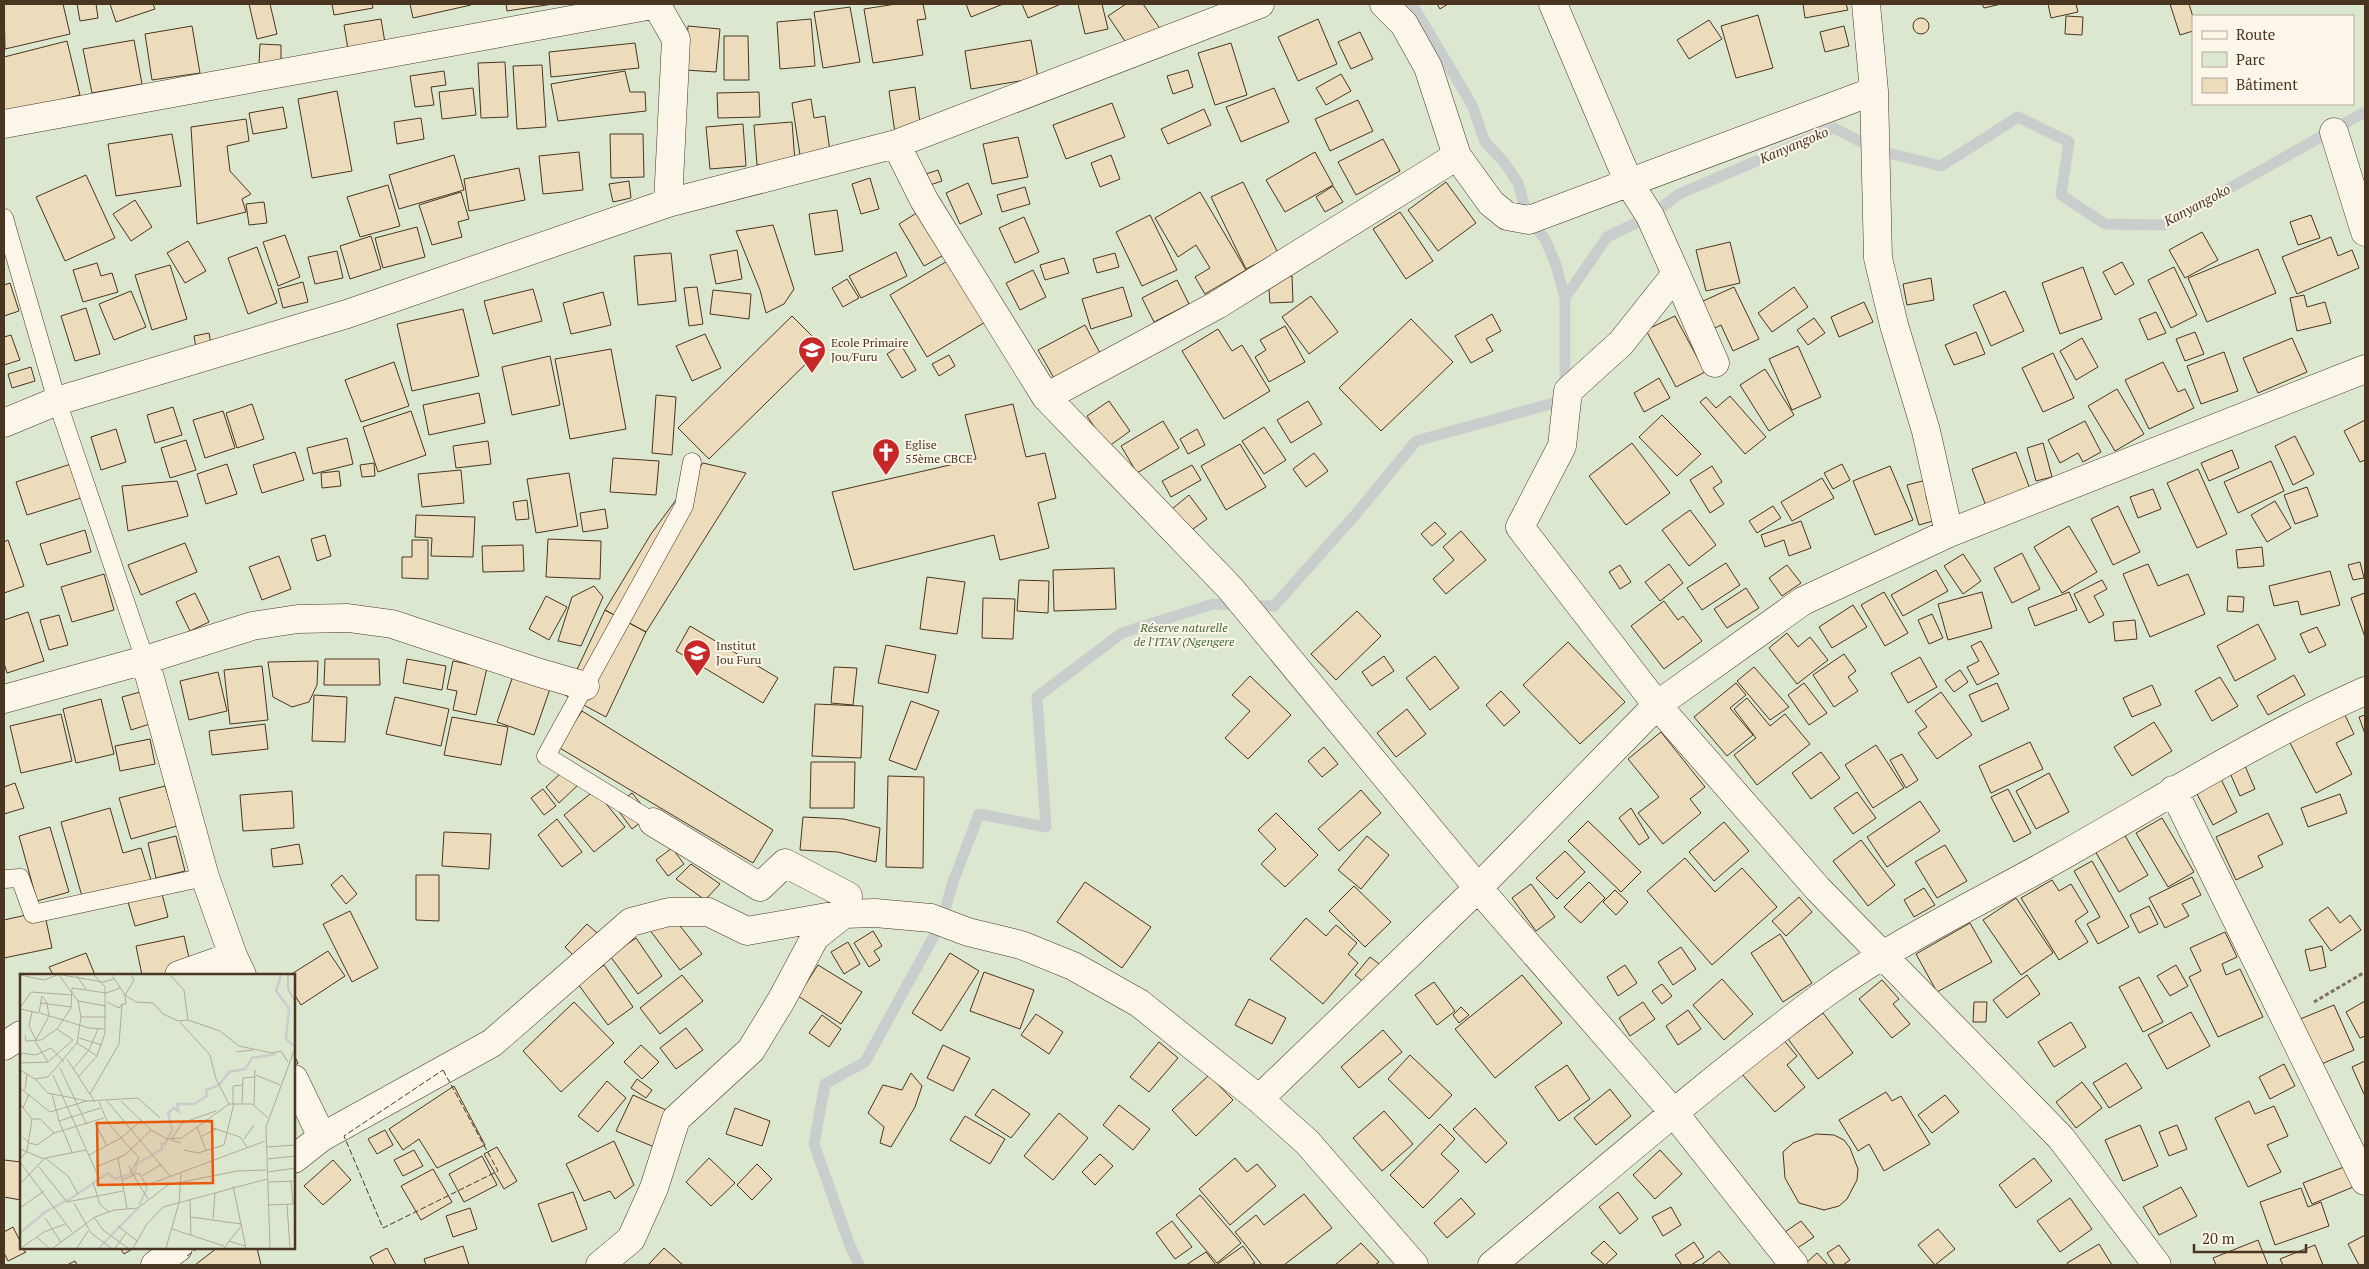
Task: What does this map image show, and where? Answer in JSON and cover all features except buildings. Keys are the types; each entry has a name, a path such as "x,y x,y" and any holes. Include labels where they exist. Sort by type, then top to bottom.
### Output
{"street":[{"path":"4,124 658,4 676,38 668,204"},
{"path":"4,424 57,402 347,314 668,204 896,144 1260,4"},
{"path":"1384,4 1404,24 1428,67 1458,156 1491,204 1507,216 1529,220 1630,184 1874,91"},
{"path":"1553,4 1630,184 1650,216 1715,363"},
{"path":"1866,4 1874,91 1878,258 1894,324 1926,431 1949,533"},
{"path":"2334,132 2365,232"},
{"path":"896,144 924,200 1046,397 1230,588 1478,888 1674,1113 1794,1265"},
{"path":"1046,397 1217,305 1458,156"},
{"path":"1676,274 1621,343 1568,391 1562,446 1520,527 1657,705 1818,889 2061,1138 2156,1265"},
{"path":"1259,1099 1478,888 1657,705 1803,601 1949,533 2365,369"},
{"path":"4,699 145,660 252,626 298,619 348,618 392,624 585,686"},
{"path":"145,660 205,878 237,966 185,974"},
{"path":"1492,1265 1674,1113 1823,995 1883,954 2061,856 2173,790 2309,716 2365,691"},
{"path":"2173,790 2365,1181"},
{"path":"600,1265 631,1239 654,1188 676,1119 751,1050 782,999 815,937 844,914 848,896 785,863 760,886 653,822"},
{"path":"295,1158 322,1137 492,1042 631,922 669,912 708,912 747,930 844,914 876,913 931,918 968,932 1021,945 1065,962 1139,1003 1259,1099 1307,1142 1414,1265"},
{"path":"4,1046 20,1036"},
{"path":"295,1081 322,1137"},
{"path":"155,1265 177,1249"}],"lane":[{"path":"4,218 57,402 145,660"},
{"path":"653,822 546,756 684,506 692,462"},
{"path":"4,879 20,878 33,914 205,878"}],"path":[{"path":"2287,1020 2365,972"}],"green space":[{"name":"Réserve naturelle de l'ITAV (Ngengere","path":"4,4 2365,4 2365,1265 4,1265"}],"waterway":[{"path":"1412,4 1472,105 1485,142 1504,162 1518,183 1529,220 1545,239 1556,265 1565,298"},
{"name":"Kanyangoko","path":"859,1265 849,1243 814,1144 825,1084 865,1062 941,923 953,882 979,814 1046,827 1037,697 1122,633 1213,604 1274,606 1356,514 1416,441 1565,400 1565,298 1607,237 1650,216 1679,194 1834,128 1876,150 1941,166 2018,117 2069,142 2061,195 2105,224 2164,225 2365,112"}],"fence":[{"path":"443,1070 498,1171 383,1228 344,1136 443,1070"},
{"path":"187,1256 197,1249"}],"place":[{"name":"Ecole Primaire Jou/Furu","path":"812,374"},
{"name":"Eglise 55ème CBCE","path":"886,476"},
{"name":"Institut Jou Furu","path":"697,677"}]}
